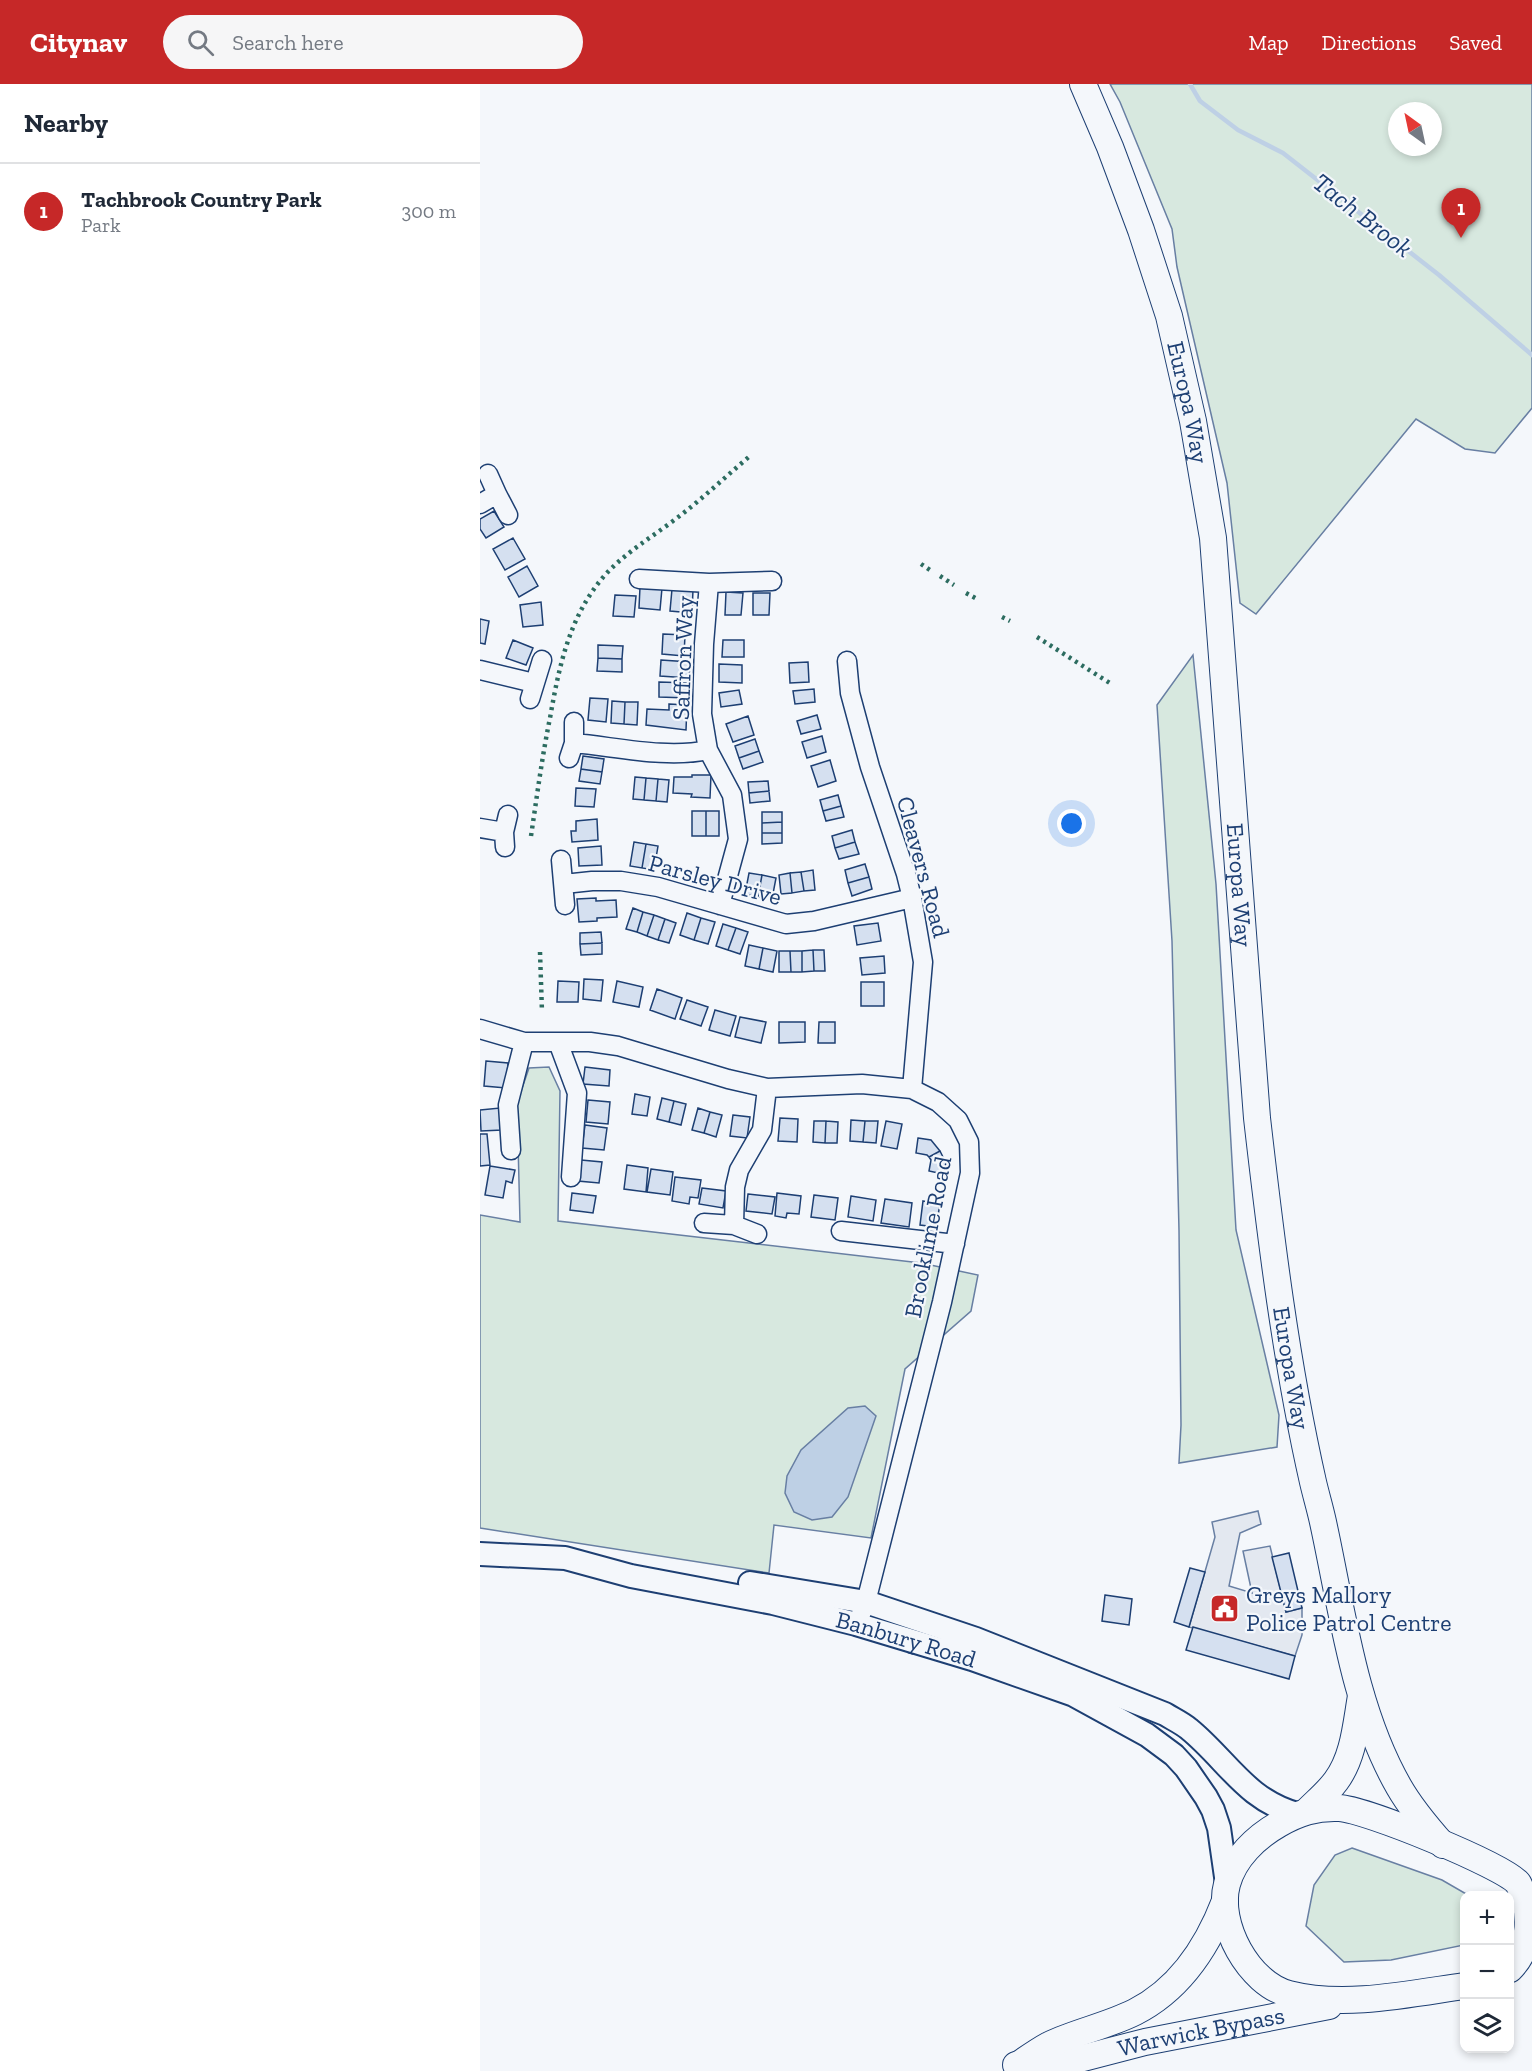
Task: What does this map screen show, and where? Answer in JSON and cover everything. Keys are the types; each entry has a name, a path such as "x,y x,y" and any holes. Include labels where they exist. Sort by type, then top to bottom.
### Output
{"highway":[{"name":"Europa Way","path":"1083,84 1114,158 1162,294 1193,421 1213,538 1236,868 1257,1118 1268,1214 1312,1481 1361,1696 1398,1785 1412,1808 1443,1845"},
{"name":"Europa Way","path":"1302,1813 1337,1780 1353,1743 1361,1696"},
{"path":"1302,1813 1323,1808 1342,1808 1371,1815 1491,1865 1532,1874"},
{"name":"Warwick Bypass","path":"1009,2068 1049,2045 1134,2013 1160,1996 1196,1959 1204,1947 1239,1860 1254,1842 1271,1829 1302,1813"},
{"path":"1491,1865 1517,1882 1531,1915 1531,1934 1518,1966"},
{"path":"1226,1893 1229,1925 1239,1951 1259,1976 1287,1994 1350,2001 1460,1987"},
{"name":"Warwick Bypass","path":"1009,2068 1056,2065 1145,2042 1350,2001"}],"main road":[{"name":"Banbury Road","path":"480,1554 565,1558 631,1576 773,1603 856,1624 972,1659 1074,1695 1147,1735 1174,1755 1186,1768 1206,1797 1219,1828 1226,1893"},
{"path":"565,1558 637,1564 866,1602 976,1640 1165,1714 1188,1727 1248,1789 1267,1803 1302,1813"}],"street":[{"path":"488,474 508,515"},
{"path":"480,504 497,494"},
{"name":"Saffron Way","path":"639,579 709,583 772,581"},
{"name":"Saffron Way","path":"709,583 702,714 708,750 732,795 738,839 720,905"},
{"path":"480,670 532,691 542,660"},
{"name":"Cleavers Road","path":"848,661 850,693 870,767 912,898 923,962 912,1089"},
{"path":"574,722 571,751 689,754 708,750"},
{"path":"480,828 506,831"},
{"path":"561,860 565,905"},
{"name":"Parsley Drive","path":"564,884 621,881 658,887 786,924 814,921 912,898"},
{"name":"Brooklime Road","path":"480,1029 502,1029 524,1042 590,1042 618,1046 728,1079 767,1088 862,1084 912,1089 938,1102 958,1120 969,1142 970,1173 955,1244 866,1602 856,1624"},
{"path":"511,1150 508,1105 524,1042"},
{"path":"558,1042 577,1094 571,1178"},
{"path":"734,1225 735,1187 739,1170 762,1130 767,1088"},
{"path":"704,1222 734,1225 757,1234"},
{"path":"841,1231 955,1244"}],"shaded area":[{"path":"1110,84 1532,84 1532,408 1495,453 1465,449 1416,419 1256,614 1240,603 1227,483 1177,267 1172,229 1120,102"},
{"path":"1193,655 1216,884 1236,1230 1279,1415 1277,1447 1179,1463 1181,1425 1179,1230 1172,941 1157,705"},
{"path":"549,1067 560,1091 558,1221 921,1263 978,1275 971,1311 905,1369 871,1538 774,1525 769,1573 480,1528 480,1215 520,1222 517,1103 529,1068"},
{"path":"1258,1511 1261,1524 1240,1533 1229,1586 1252,1593 1243,1551 1270,1546 1286,1612 1302,1608 1302,1635 1295,1656 1189,1627 1215,1537 1212,1522"},
{"path":"1352,1848 1442,1880 1461,1891 1460,1946 1391,1960 1344,1962 1306,1926 1314,1885 1335,1855"}],"water":[{"path":"865,1406 876,1416 848,1497 832,1517 812,1520 794,1512 785,1493 787,1476 801,1450 848,1408"}],"building":[{"path":"494,511 504,527 486,538 480,529 480,519"},
{"path":"513,538 525,559 505,570 493,549"},
{"path":"527,566 538,586 519,597 508,577"},
{"path":"640,587 662,588 660,610 639,608"},
{"path":"672,589 693,590 692,613 670,611"},
{"path":"726,592 743,593 741,615 725,615"},
{"path":"753,593 770,593 769,615 753,615"},
{"path":"615,595 636,596 634,617 613,616"},
{"path":"541,602 543,625 523,627 520,605"},
{"path":"480,619 489,621 485,644 480,643"},
{"path":"663,634 685,635 684,656 662,654"},
{"path":"513,640 533,648 526,665 506,658"},
{"path":"723,640 744,640 744,657 722,657"},
{"path":"598,645 623,646 622,659 598,658"},
{"path":"598,658 622,659 622,672 597,671"},
{"path":"661,660 690,662 689,678 660,676"},
{"path":"808,662 809,682 790,683 789,663"},
{"path":"719,664 742,665 742,683 719,682"},
{"path":"659,682 689,683 688,698 659,697"},
{"path":"814,689 815,702 795,704 793,691"},
{"path":"739,690 742,704 721,707 719,693"},
{"path":"590,698 608,699 606,722 588,720"},
{"path":"612,701 625,702 624,724 611,723"},
{"path":"625,702 638,702 637,725 624,724"},
{"path":"669,704 687,705 686,730 646,725 647,709 669,710"},
{"path":"817,715 821,729 801,734 797,721"},
{"path":"748,716 754,735 733,742 726,724"},
{"path":"822,736 826,752 807,758 802,742"},
{"path":"755,739 759,751 739,758 735,746"},
{"path":"759,751 763,762 743,769 739,758"},
{"path":"583,756 604,759 602,772 581,769"},
{"path":"830,760 836,781 818,787 811,766"},
{"path":"581,769 602,772 600,784 579,781"},
{"path":"692,775 711,775 710,798 673,793 674,777 692,777"},
{"path":"635,777 646,778 644,800 633,799"},
{"path":"646,778 658,779 656,801 644,800"},
{"path":"658,779 669,780 667,802 656,801"},
{"path":"768,781 769,791 749,793 748,782"},
{"path":"576,788 596,789 594,807 575,806"},
{"path":"769,791 770,801 750,803 749,793"},
{"path":"838,795 841,806 823,811 820,800"},
{"path":"841,806 844,817 826,821 823,811"},
{"path":"692,811 706,811 706,836 692,836"},
{"path":"706,811 719,811 719,836 706,836"},
{"path":"762,812 782,812 782,822 762,823"},
{"path":"597,819 598,840 572,842 571,831 576,831 576,821"},
{"path":"782,822 782,833 762,833 762,823"},
{"path":"852,830 855,842 835,848 832,836"},
{"path":"762,833 782,833 782,843 762,844"},
{"path":"634,842 646,844 642,868 630,866"},
{"path":"855,842 859,854 839,859 835,848"},
{"path":"646,844 658,846 654,870 642,868"},
{"path":"601,846 602,865 579,866 578,848"},
{"path":"865,864 869,877 848,883 845,870"},
{"path":"813,870 815,890 804,891 801,872"},
{"path":"801,872 804,891 792,893 790,873"},
{"path":"749,873 762,875 758,897 745,894"},
{"path":"790,873 792,893 781,894 779,875"},
{"path":"762,875 776,878 772,899 758,897"},
{"path":"869,877 872,889 852,896 848,883"},
{"path":"596,898 596,901 616,900 617,917 579,922 577,899"},
{"path":"633,908 643,912 637,932 626,929"},
{"path":"643,912 654,915 647,936 637,932"},
{"path":"687,913 701,918 694,940 680,935"},
{"path":"654,915 665,919 658,940 647,936"},
{"path":"701,918 715,922 708,944 694,940"},
{"path":"665,919 676,923 669,943 658,940"},
{"path":"878,923 881,941 857,945 854,926"},
{"path":"723,924 736,928 728,950 716,946"},
{"path":"736,928 748,932 740,954 728,950"},
{"path":"601,932 602,943 580,944 580,933"},
{"path":"602,943 602,954 581,955 580,944"},
{"path":"749,945 763,948 759,969 745,966"},
{"path":"763,948 777,951 773,972 759,969"},
{"path":"813,950 814,971 802,972 802,951"},
{"path":"813,950 824,950 825,971 814,971"},
{"path":"779,951 790,951 791,972 779,972"},
{"path":"790,951 802,951 802,972 791,972"},
{"path":"884,956 885,973 862,975 860,958"},
{"path":"584,979 603,980 601,1001 583,999"},
{"path":"558,981 579,982 578,1002 557,1002"},
{"path":"617,981 643,987 639,1007 613,1002"},
{"path":"861,982 884,982 884,1006 861,1006"},
{"path":"657,989 682,998 675,1019 650,1010"},
{"path":"687,1000 708,1007 701,1026 680,1019"},
{"path":"715,1010 736,1016 730,1036 709,1030"},
{"path":"740,1017 766,1022 761,1043 735,1037"},
{"path":"779,1022 805,1022 805,1042 779,1043"},
{"path":"819,1022 835,1022 835,1043 818,1043"},
{"path":"486,1061 508,1063 506,1088 484,1086"},
{"path":"585,1067 610,1070 609,1086 583,1084"},
{"path":"635,1094 650,1097 647,1116 632,1114"},
{"path":"662,1098 674,1101 669,1122 657,1119"},
{"path":"588,1100 610,1102 608,1124 586,1122"},
{"path":"674,1101 686,1104 681,1125 669,1122"},
{"path":"500,1108 502,1130 481,1131 480,1110"},
{"path":"698,1108 710,1112 704,1133 692,1130"},
{"path":"710,1112 722,1115 716,1137 704,1133"},
{"path":"733,1115 750,1117 747,1138 730,1136"},
{"path":"780,1118 798,1119 797,1142 778,1141"},
{"path":"851,1120 865,1121 863,1142 850,1141"},
{"path":"814,1121 826,1121 825,1143 813,1142"},
{"path":"826,1121 838,1122 837,1143 825,1143"},
{"path":"865,1121 878,1121 876,1143 863,1142"},
{"path":"886,1121 902,1124 897,1149 881,1146"},
{"path":"585,1125 607,1128 604,1150 582,1148"},
{"path":"480,1134 487,1134 490,1165 480,1166"},
{"path":"918,1138 931,1140 940,1151 929,1157 916,1153"},
{"path":"940,1151 946,1163 943,1174 929,1171 931,1160 929,1157"},
{"path":"581,1160 602,1162 599,1183 578,1181"},
{"path":"627,1165 648,1168 646,1192 624,1189"},
{"path":"490,1166 515,1170 512,1183 506,1181 503,1198 485,1195"},
{"path":"651,1169 673,1172 670,1195 647,1192"},
{"path":"675,1177 701,1180 698,1198 690,1197 689,1204 672,1201"},
{"path":"702,1188 726,1191 723,1208 699,1204"},
{"path":"572,1193 596,1196 593,1213 570,1210"},
{"path":"777,1193 801,1196 799,1214 787,1213 786,1218 775,1216"},
{"path":"748,1194 775,1197 772,1214 746,1211"},
{"path":"814,1195 838,1198 835,1220 811,1217"},
{"path":"851,1196 876,1200 873,1221 848,1217"},
{"path":"885,1199 912,1203 909,1227 881,1223"},
{"path":"923,1201 940,1204 936,1227 920,1225"},
{"path":"1289,1553 1302,1608 1286,1612 1272,1557"},
{"path":"1190,1568 1205,1572 1189,1627 1174,1622"},
{"path":"1105,1595 1132,1599 1129,1625 1102,1621"},
{"path":"1193,1627 1295,1656 1289,1679 1186,1650"}],"waterway":[{"name":"Tach Brook","path":"1190,84 1200,101 1238,130 1283,153 1439,275 1532,355"}],"hedge":[{"path":"531,836 544,747 557,680 567,643 582,607 605,575 621,560 683,513 750,456"},
{"path":"921,564 930,570"},
{"path":"940,576 954,585"},
{"path":"966,593 977,599"},
{"path":"1002,617 1010,621"},
{"path":"1037,637 1113,685"},
{"path":"540,952 542,1012"}],"place":[{"name":"Tachbrook Country Park","path":"1461,238"},
{"name":"Greys Mallory Police Patrol Centre","path":"1225,1609"}]}
